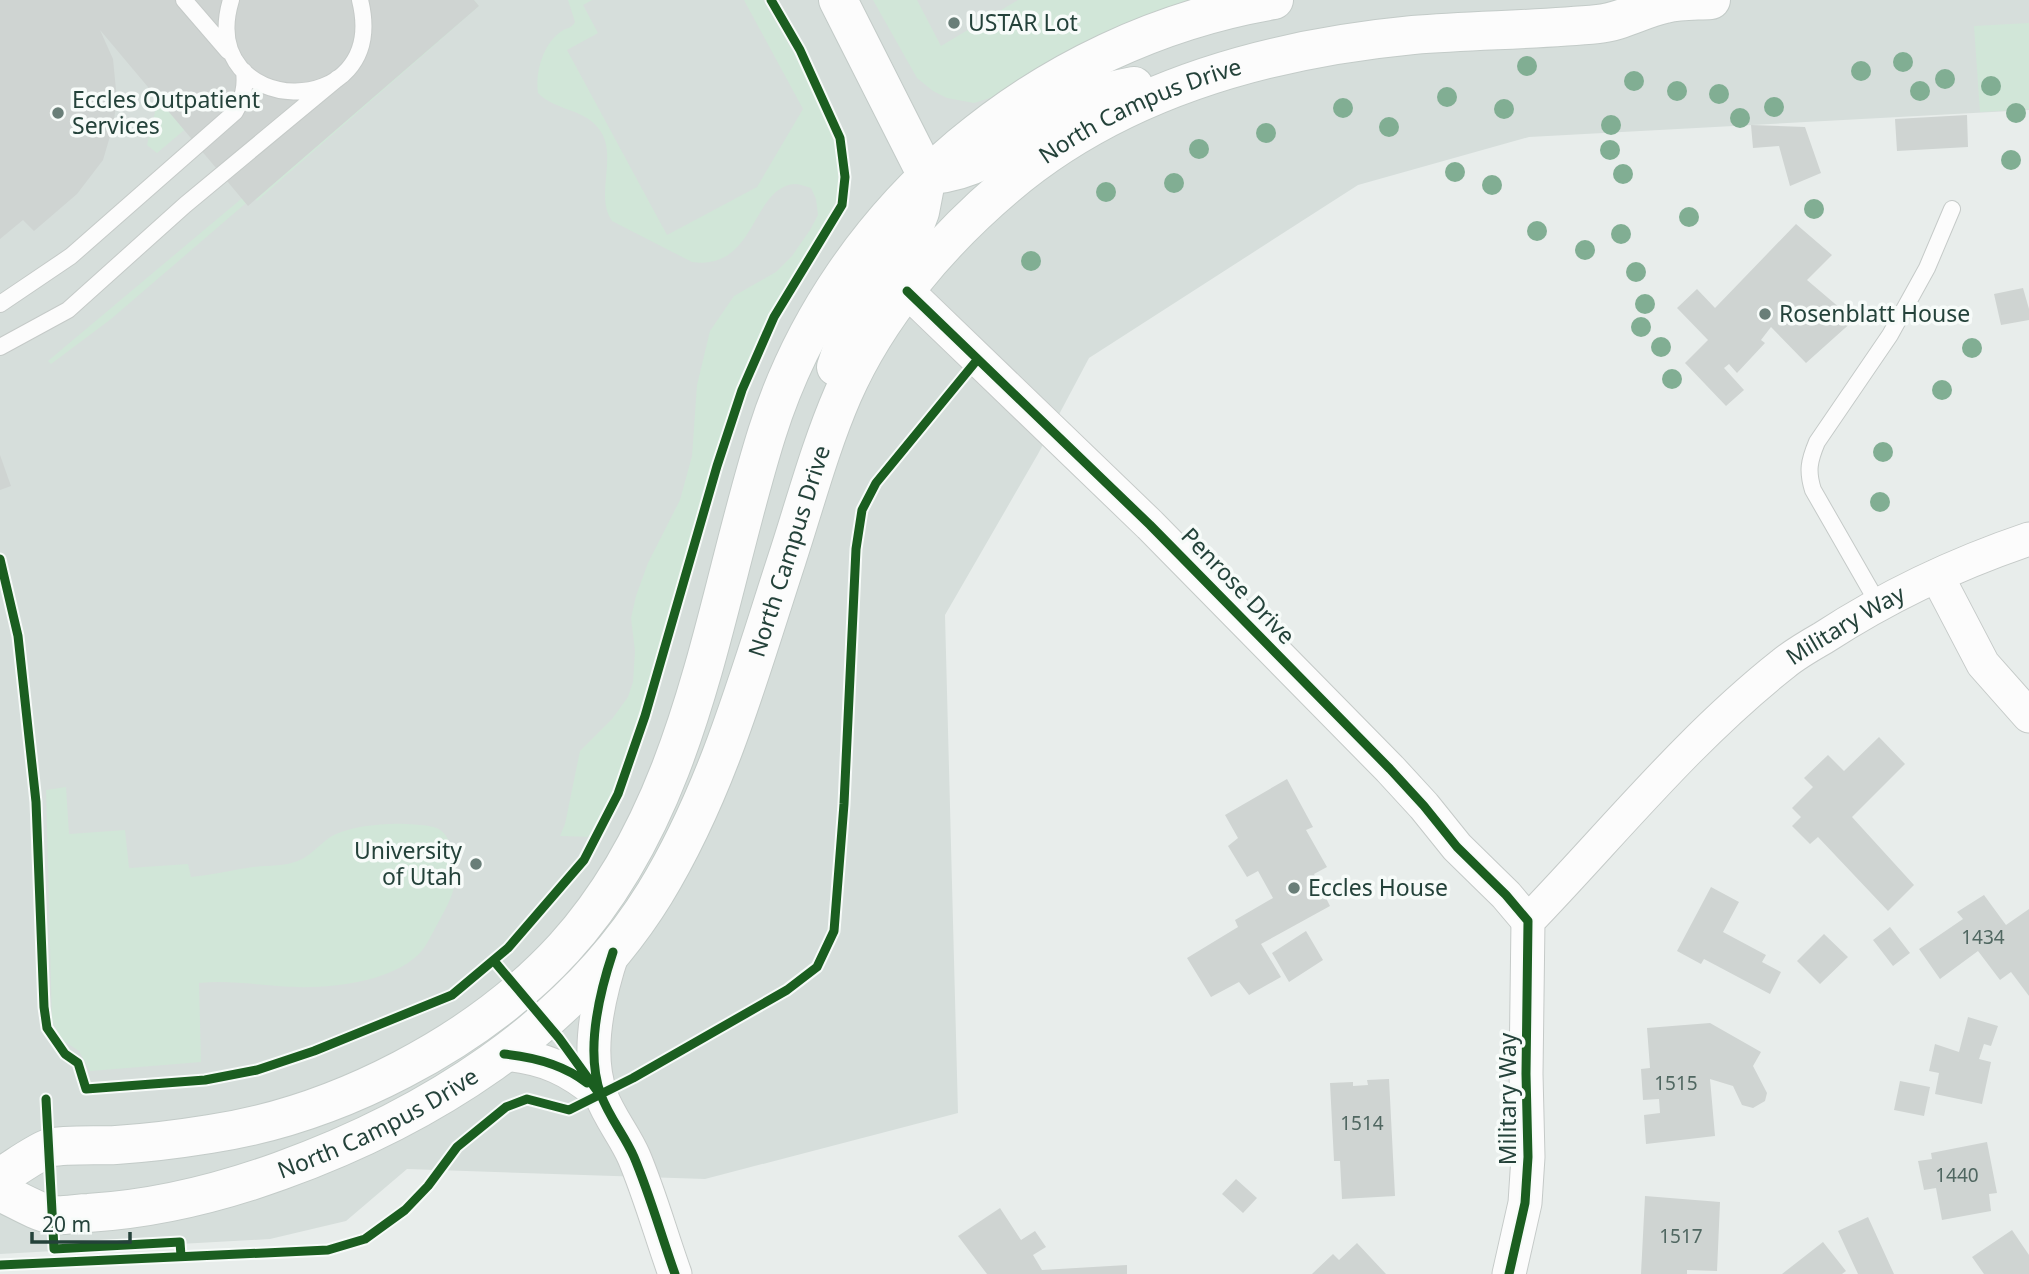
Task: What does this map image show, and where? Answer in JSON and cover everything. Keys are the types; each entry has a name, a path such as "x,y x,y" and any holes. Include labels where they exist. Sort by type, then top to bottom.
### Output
{"main road":[{"path":"831,426 834,376 850,325 863,300 912,233 920,212 927,176 838,0"},
{"name":"North Campus Drive","path":"0,1177 49,1148 121,1145 217,1133 289,1116 333,1100 377,1082 459,1036 526,985 565,947 593,912 634,850 657,803 673,765 693,701 765,439 796,357 832,292 861,251 927,176 995,118 1079,65 1126,43 1208,13 1275,0"},
{"name":"North Campus Drive","path":"0,1192 53,1214 102,1212 200,1196 257,1180 367,1135 422,1106 504,1054 580,988 613,953 658,888 718,763 831,426 857,364 880,326 940,249 1025,170 1077,134 1108,117 1178,86 1263,60 1334,44 1415,35 1607,23 1668,1 1711,0"},
{"path":"927,176 953,173 993,157 1064,109 1088,98 1134,86 1178,86"}],"street":[{"name":"Penrose Drive","path":"907,291 1150,525 1390,769 1457,847 1506,895 1528,921"},
{"name":"Military Way","path":"1509,1274 1525,1203 1528,1157 1528,921 1690,748 1784,662 1879,605 1937,576 2029,539"},
{"path":"1937,576 1983,664 2029,716"},
{"path":"613,953 602,985 596,1018 596,1068 600,1094 634,1155 675,1274"},
{"path":"504,1054 530,1057 554,1064 578,1076 600,1094"}],"lane":[{"path":"184,0 244,71 272,90 295,93 317,89 338,79"},
{"path":"231,0 226,15 227,37 234,58"},
{"path":"0,347 68,310 185,205 338,79 353,62 362,41 364,18 360,0"},
{"path":"0,304 71,256 235,112 244,92 244,71"},
{"path":"1879,605 1813,491 1808,475 1809,461 1817,442 1890,335 1927,268 1952,209"}],"shaded area":[{"name":"University of Utah","path":"0,0 2029,0 2029,110 1529,137 1358,185 1089,358 1038,454 945,615 958,1113 705,1179 407,1169 346,1221 270,1239 0,1254"}],"green space":[{"path":"392,0 474,0 479,6 257,201 253,197 111,319 51,364 48,361 372,89"},
{"path":"568,0 592,0 583,5 598,33 567,50 667,235 757,187 803,109 744,0 763,0 797,59 830,127 840,167 836,200 830,215 773,311 741,390 643,712 620,774 592,837 560,836 565,824 580,751 612,719 628,697 633,682 635,651 631,618 648,563 680,500 692,456 697,385 710,331 734,296 776,272 792,256 818,215 811,188 795,184 781,189 769,199 742,242 729,254 713,261 692,262 612,221 605,199 605,139 586,117 545,99 538,93 539,68 545,51 555,36 575,22"},
{"path":"873,0 917,0 941,46 1018,0 1198,0 1006,93 974,103 947,98 917,78"},
{"path":"2029,23 2029,109 1980,112 1974,26"},
{"path":"153,63 202,115 157,153 147,145 155,112"},
{"path":"66,787 69,834 125,830 129,868 188,864 191,877 283,865 304,858 329,838 356,828 417,825 439,829 448,839 456,868 453,892 422,951 389,973 352,983 313,987 199,983 201,1062 90,1071 79,1051 61,1039 52,1020 46,790"}],"building":[{"path":"0,0 474,0 479,6 248,206 100,30 113,59 117,100 103,160 77,194 34,231 23,220 0,239"},
{"path":"1967,115 1968,147 1897,151 1895,119"},
{"path":"1751,125 1805,127 1821,173 1790,186 1779,146 1753,148"},
{"name":"Rosenblatt House","path":"1796,224 1832,255 1807,280 1854,320 1806,363 1771,327 1761,340 1765,343 1737,373 1729,364 1724,368 1744,390 1726,406 1685,363 1708,340 1677,308 1697,289 1715,308"},
{"path":"2023,288 2029,320 2001,325 1994,294"},
{"path":"0,455 11,486 0,490"},
{"path":"1879,737 1905,764 1852,817 1914,885 1888,911 1818,837 1810,844 1792,826 1801,817 1792,808 1813,787 1804,778 1828,755 1844,771"},
{"name":"Eccles House","path":"1287,779 1313,827 1306,830 1327,867 1314,874 1330,906 1261,944 1281,977 1249,995 1239,982 1211,997 1187,958 1238,927 1235,920 1273,898 1258,871 1247,877 1228,846 1238,838 1225,815"},
{"path":"1711,887 1739,902 1723,932 1766,955 1762,962 1781,972 1770,994 1704,959 1701,964 1677,951"},
{"path":"1984,895 2006,925 2029,909 2029,996 2011,972 2000,980 1978,951 1940,979 1919,949 1963,919 1957,912"},
{"path":"1890,927 1910,953 1893,966 1873,940"},
{"path":"1306,931 1323,960 1289,982 1272,953"},
{"path":"1824,934 1848,957 1820,984 1797,961"},
{"path":"1968,1017 1998,1026 1991,1046 1984,1044 1979,1059 1991,1062 1982,1104 1935,1094 1939,1073 1929,1071 1935,1044 1959,1052"},
{"path":"1710,1023 1761,1052 1753,1066 1767,1093 1765,1101 1753,1108 1742,1105 1733,1086 1710,1079 1715,1136 1646,1144 1644,1115 1660,1113 1659,1099 1643,1100 1641,1069 1650,1068 1647,1028"},
{"path":"1389,1079 1395,1196 1342,1199 1340,1161 1334,1161 1330,1083 1353,1082 1353,1086 1368,1085 1367,1080"},
{"path":"1900,1081 1930,1087 1924,1116 1894,1110"},
{"path":"1987,1142 1997,1193 1989,1194 1991,1211 1942,1220 1936,1188 1924,1190 1918,1161 1932,1159 1931,1153"},
{"path":"1236,1179 1257,1198 1243,1213 1222,1194"},
{"path":"1645,1196 1720,1202 1717,1271 1687,1270 1687,1274 1641,1274"},
{"path":"1000,1208 1021,1240 1035,1231 1046,1247 1033,1255 1042,1270 1127,1265 1127,1274 987,1274 958,1236"},
{"path":"1868,1217 1894,1274 1858,1274 1838,1231"},
{"path":"2012,1230 2029,1255 2029,1274 1984,1274 1972,1257"},
{"path":"1823,1242 1846,1271 1842,1274 1782,1274"},
{"path":"1357,1243 1386,1274 1312,1274 1333,1254 1339,1260"}],"cycle path":[{"path":"0,559 18,636 36,802 47,1028 65,1054 78,1063 86,1089 205,1080 257,1070 314,1051 452,995 508,948 584,860 618,794 645,716 717,466 742,390 774,317 842,205 845,177 840,138 800,50 771,0"},
{"path":"907,291 1150,525 1390,769 1457,847 1506,895 1528,921 1528,1157 1525,1203 1509,1274"},
{"path":"0,1265 328,1250 365,1239 405,1210 428,1186 457,1147 506,1107 527,1099 569,1110 633,1078 787,990 817,967 834,931 844,804 856,549 862,510 876,483 977,360"},
{"path":"613,952 596,1023 596,1078 604,1103 640,1171 675,1274"},
{"path":"494,961 559,1038 598,1092"},
{"path":"504,1054 548,1062 587,1083"},
{"path":"46,1099 54,1249 180,1242 181,1256"}],"place":[{"name":"USTAR Lot","path":"954,23"},
{"name":"Eccles Outpatient Services","path":"58,113"},
{"name":"Rosenblatt House","path":"1765,314"},
{"name":"University of Utah","path":"476,864"},
{"name":"Eccles House","path":"1294,888"}]}
